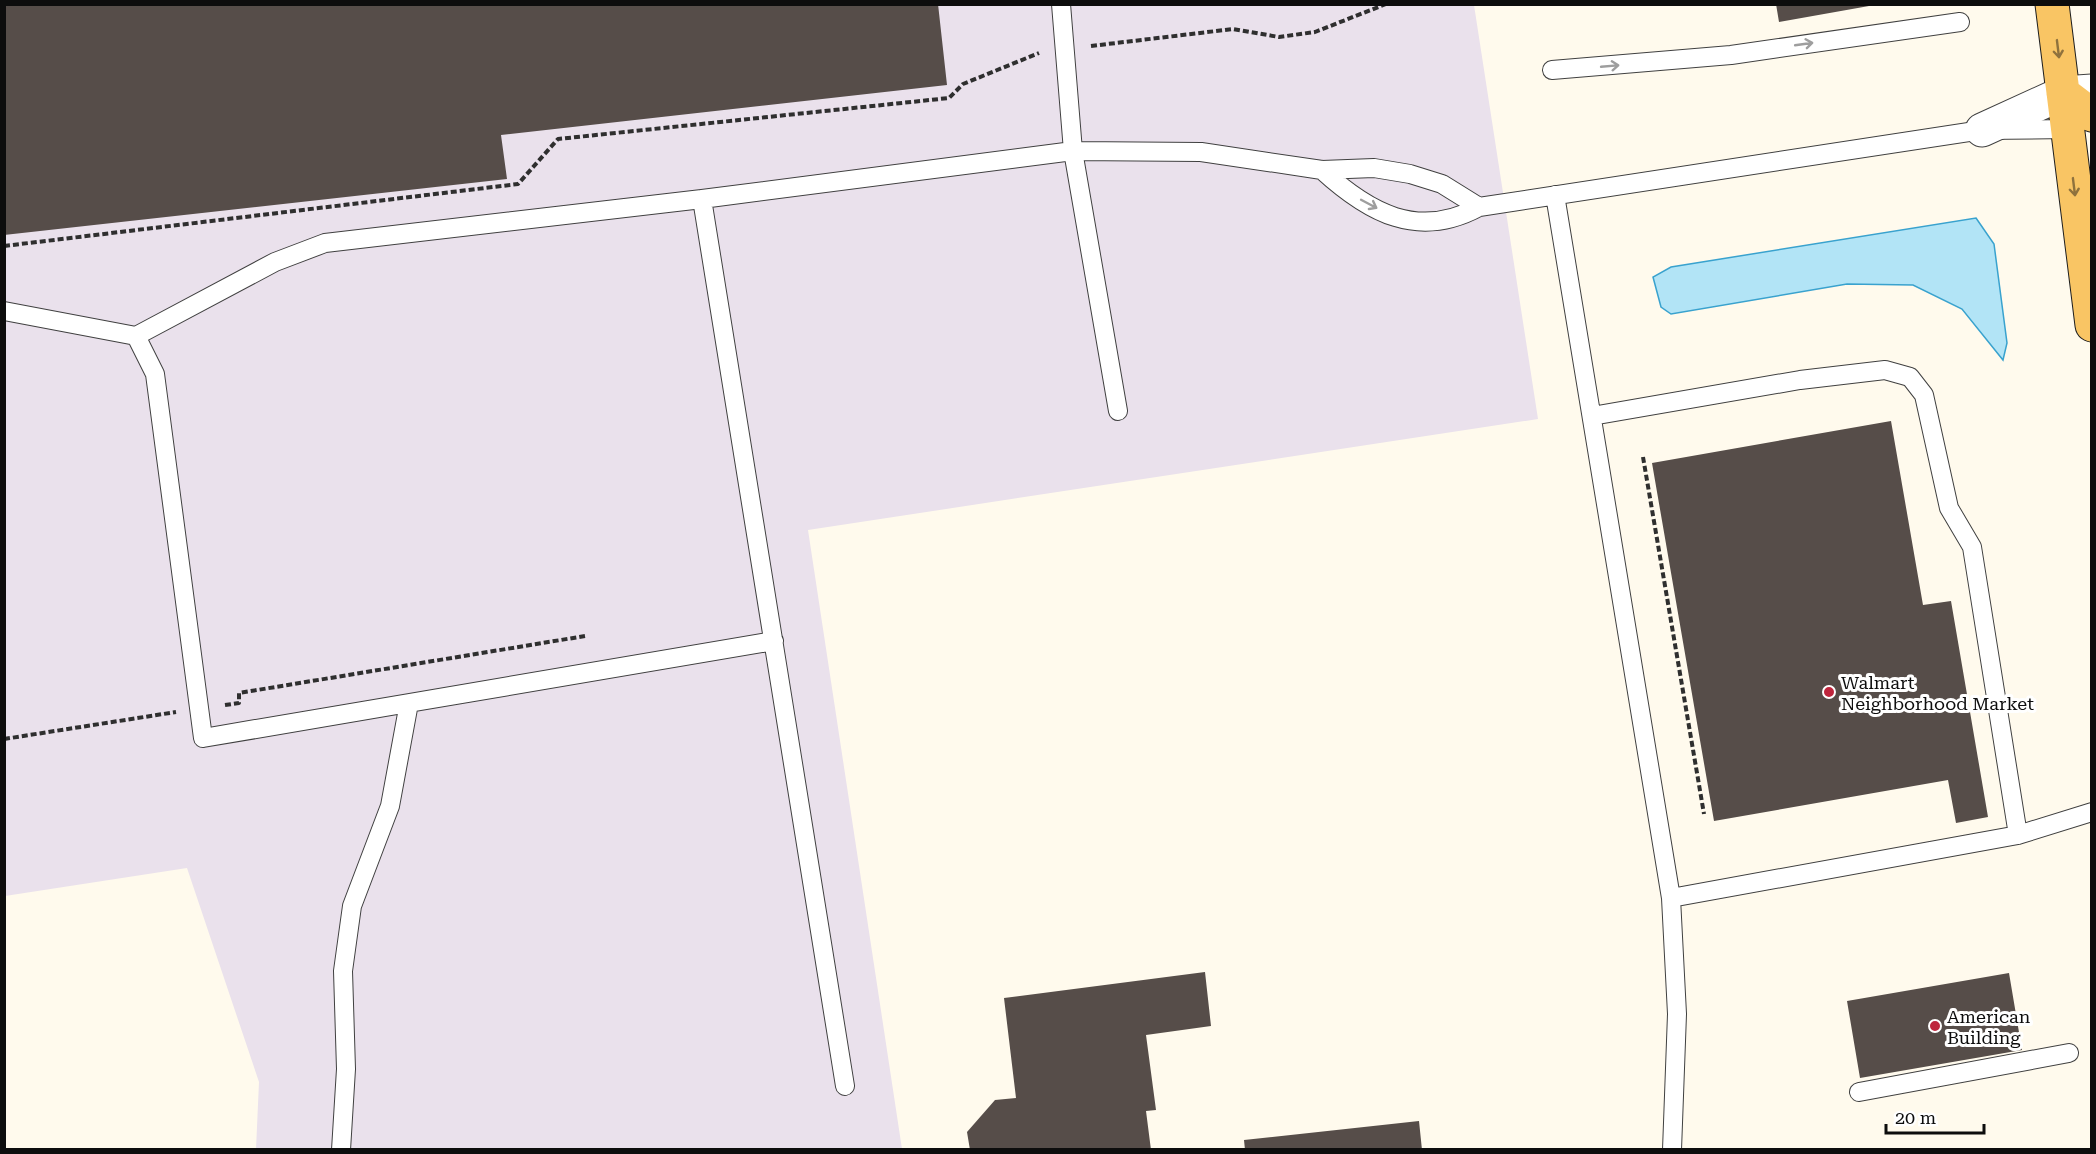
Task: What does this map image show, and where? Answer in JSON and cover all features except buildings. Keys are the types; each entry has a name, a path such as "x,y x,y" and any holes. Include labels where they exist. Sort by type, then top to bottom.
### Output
{"main road":[{"path":"2052,4 2084,124 2091,325"}],"street":[{"path":"1982,130 2077,92"}],"lane":[{"path":"1061,4 1073,151 1118,411"},
{"path":"1552,70 1731,55 1959,22"},
{"path":"1322,170 1342,188 1367,204 1421,224 1443,222 1479,207 1982,130 2084,124"},
{"path":"4,311 136,336 275,262 325,243 702,199 1073,151 1201,152 1322,170 1374,168 1410,174 1442,184 1479,207"},
{"path":"1555,195 1671,898 1677,1014 1672,1149"},
{"path":"702,199 845,1086"},
{"path":"136,336 154,374 204,738 774,641"},
{"path":"1592,416 1810,379 1885,370 1910,377 1924,395 1949,508 1972,547 2018,835"},
{"path":"341,1149 346,1069 343,971 352,906 390,806 409,704"},
{"path":"1671,898 2018,835 2091,812"},
{"path":"1859,1092 2069,1053"}],"path":[{"path":"4,246 518,184 558,139 949,98 963,84 1036,53 1233,29 1279,37 1315,32 1386,4"},
{"path":"1643,457 1704,814"},
{"path":"4,739 238,703 239,693 585,636"}],"shaded area":[{"path":"5,5 1474,5 1538,419 808,530 902,1149 256,1149 259,1082 187,868 5,896"}],"water":[{"path":"1976,218 1994,244 2007,343 2003,360 1962,309 1913,285 1847,284 1671,314 1661,307 1653,277 1671,267"}],"place":[{"name":"Walmart Neighborhood Market","path":"1829,692"},
{"name":"American Building","path":"1935,1026"}]}
